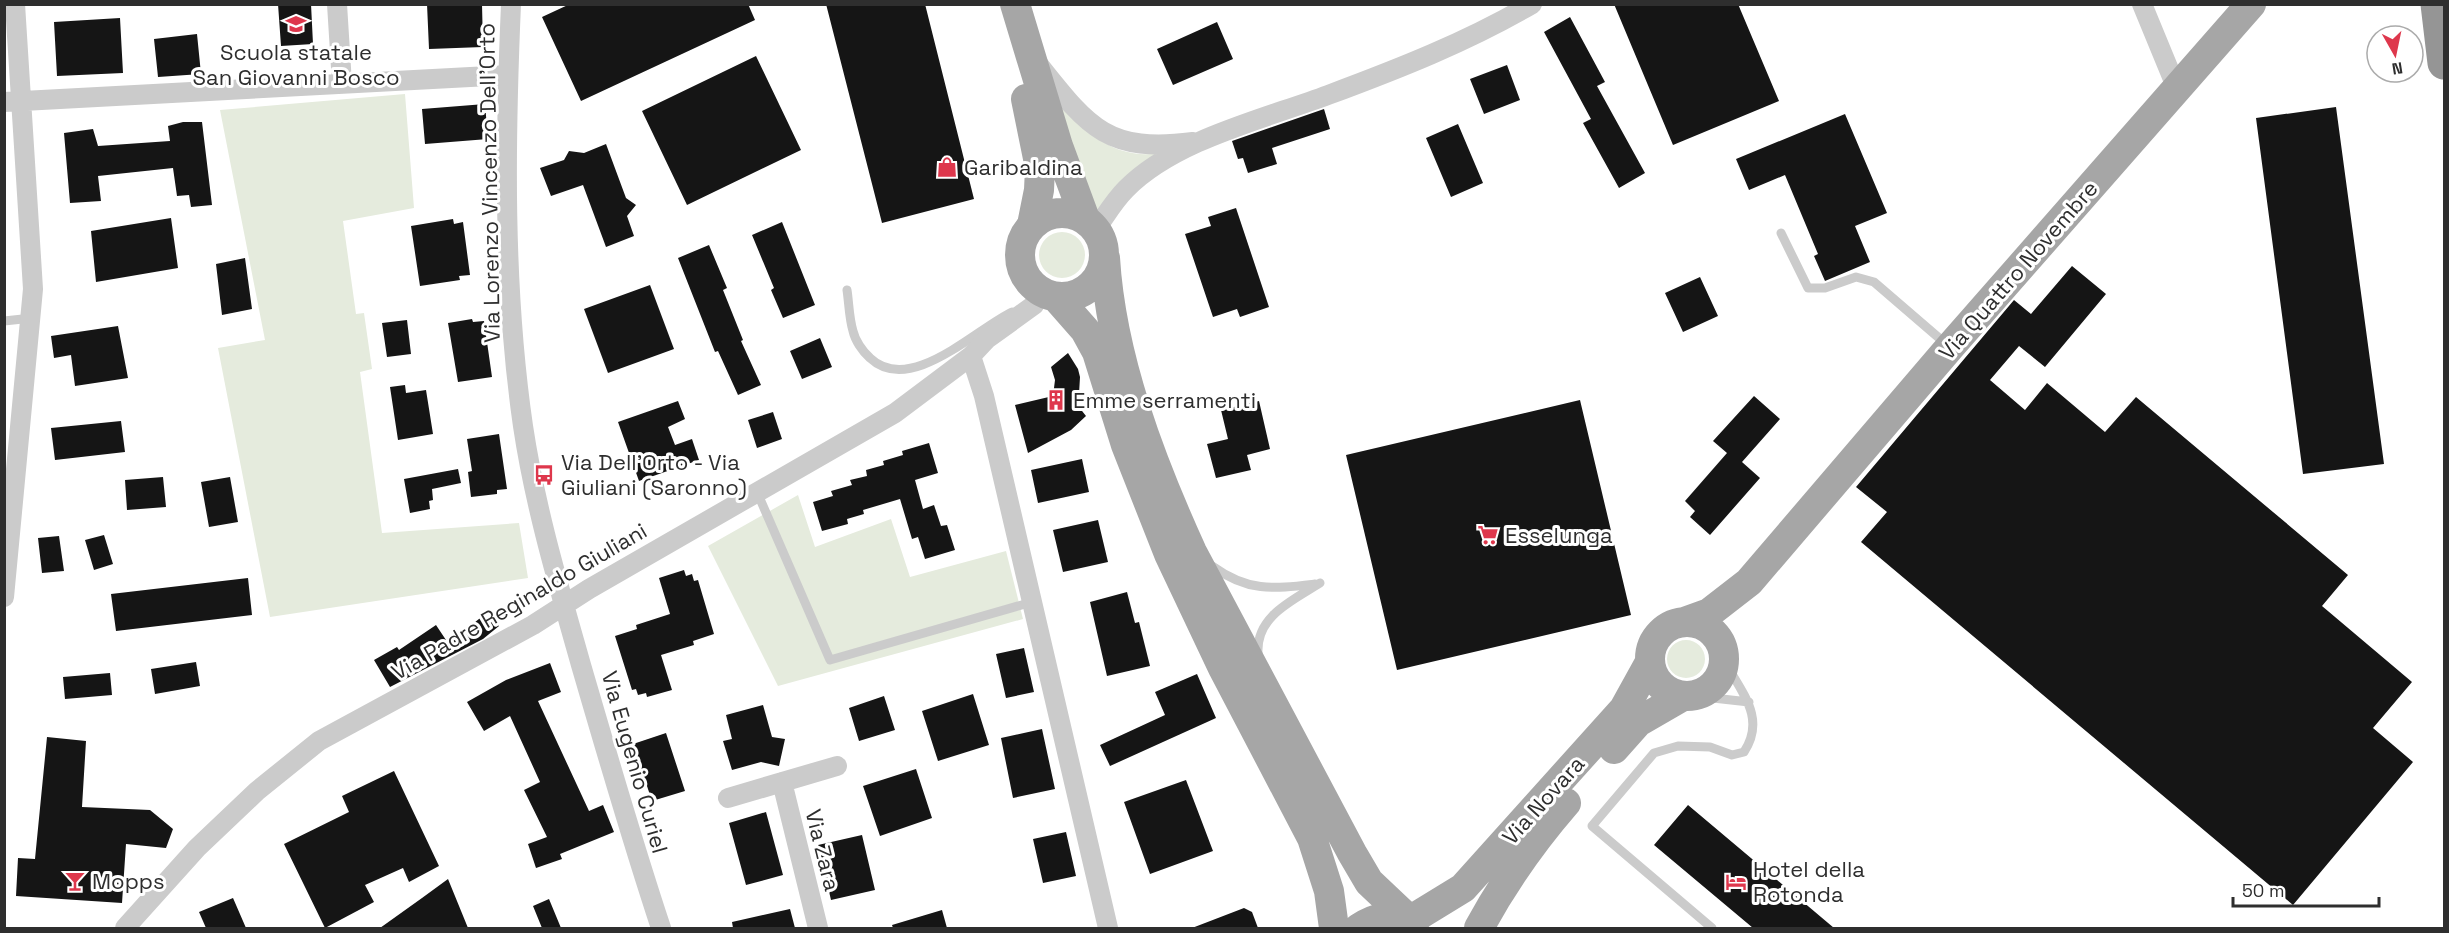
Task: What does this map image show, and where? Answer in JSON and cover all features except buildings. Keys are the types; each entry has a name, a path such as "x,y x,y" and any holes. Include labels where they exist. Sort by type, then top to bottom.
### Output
{"highway":[{"path":"2437,4 2445,63"}],"main road":[{"path":"1008,4 1040,168 1039,190 1032,225 1024,237 1020,262 1024,275 1044,298 1085,330 1097,352 1126,445 1168,554 1223,668 1312,838 1329,891 1334,928"},
{"path":"1015,4 1068,174 1104,248 1107,294 1113,323 1143,431 1171,506 1192,552 1268,697 1358,862 1370,882 1418,921"},
{"name":"Via Quattro Novembre","path":"1788,536 1950,347 2251,4"},
{"path":"1032,225 1044,217 1058,213 1072,214 1091,224"},
{"path":"1044,298 1070,297 1083,292 1094,284 1105,258"},
{"name":"Via Novara","path":"1418,921 1469,882 1624,709 1650,662 1654,642 1662,632 1672,625 1709,613 1749,582 1788,536"},
{"name":"Via Novara","path":"1479,928 1499,892 1544,829 1638,722 1715,684 1722,673 1724,654 1749,582"},
{"path":"1684,622 1697,623 1708,629 1717,637 1724,654"},
{"path":"1650,662 1654,676 1662,687 1689,696"},
{"path":"1359,928 1382,917 1418,921"}],"street":[{"path":"4,597 32,318 33,257 13,101 15,4"},
{"path":"337,4 342,84"},
{"name":"Via Lorenzo Vincenzo Dell'Orto","path":"511,4 508,75 509,253 514,345 523,425 534,491 563,608"},
{"path":"1091,224 1128,187 1148,171 1199,141 1328,95 1442,50 1532,4"},
{"path":"2142,4 2177,89"},
{"path":"1028,51 1079,112 1107,136 1142,145 1199,141"},
{"path":"13,101 508,75"},
{"name":"Via Padre Reginaldo Giuliani","path":"125,928 197,848 257,791 319,741 563,608 589,589 895,413 970,356 987,339 1044,298"},
{"path":"970,356 984,396 1108,928"},
{"name":"Via Eugenio Curiel","path":"563,608 634,848 661,928"},
{"path":"728,798 837,766"},
{"name":"Via Zara","path":"782,782 818,928"}],"lane":[{"path":"1781,233 1808,288 1826,288 1856,277 1874,282 1950,347"},
{"path":"847,290 853,332 857,341 877,365 892,368 911,368 928,363 975,336 996,319 1044,298"},
{"path":"4,321 32,318"},
{"path":"756,492 830,660 1032,602"},
{"path":"1192,552 1233,580 1253,587 1275,589 1320,584 1284,605 1264,623 1258,635 1257,651 1268,697"},
{"path":"1712,928 1592,826 1653,753 1678,746 1710,747 1732,755 1744,752 1754,728 1754,714 1724,654"},
{"path":"1689,696 1749,702"}],"shaded area":[{"path":"405,94 414,208 343,221 356,314 364,313 372,369 360,372 382,533 519,523 528,578 270,617 218,348 265,340 220,110"},
{"path":"1057,98 1089,132 1115,148 1144,154 1161,153 1098,211 1086,194"},
{"path":"1062,232 1078,239 1085,255 1078,271 1062,278 1046,271 1039,255 1046,239"},
{"path":"798,495 815,547 891,519 910,577 1006,551 1023,619 778,686 708,546"},
{"path":"1686,640 1693,641 1699,646 1704,652 1704,666 1699,672 1693,677 1686,678 1679,677 1673,672 1668,666 1667,659 1668,652 1673,646 1679,641"}],"place":[{"name":"Scuola statale San Giovanni Bosco","path":"296,24"},
{"name":"Garibaldina","path":"947,167"},
{"name":"Emme serramenti","path":"1056,400"},
{"name":"Via Dell'Orto - Via Giuliani (Saronno)","path":"544,475"},
{"name":"Esselunga","path":"1488,535"},
{"name":"Mopps","path":"75,881"},
{"name":"Hotel della Rotonda","path":"1736,882"}]}
